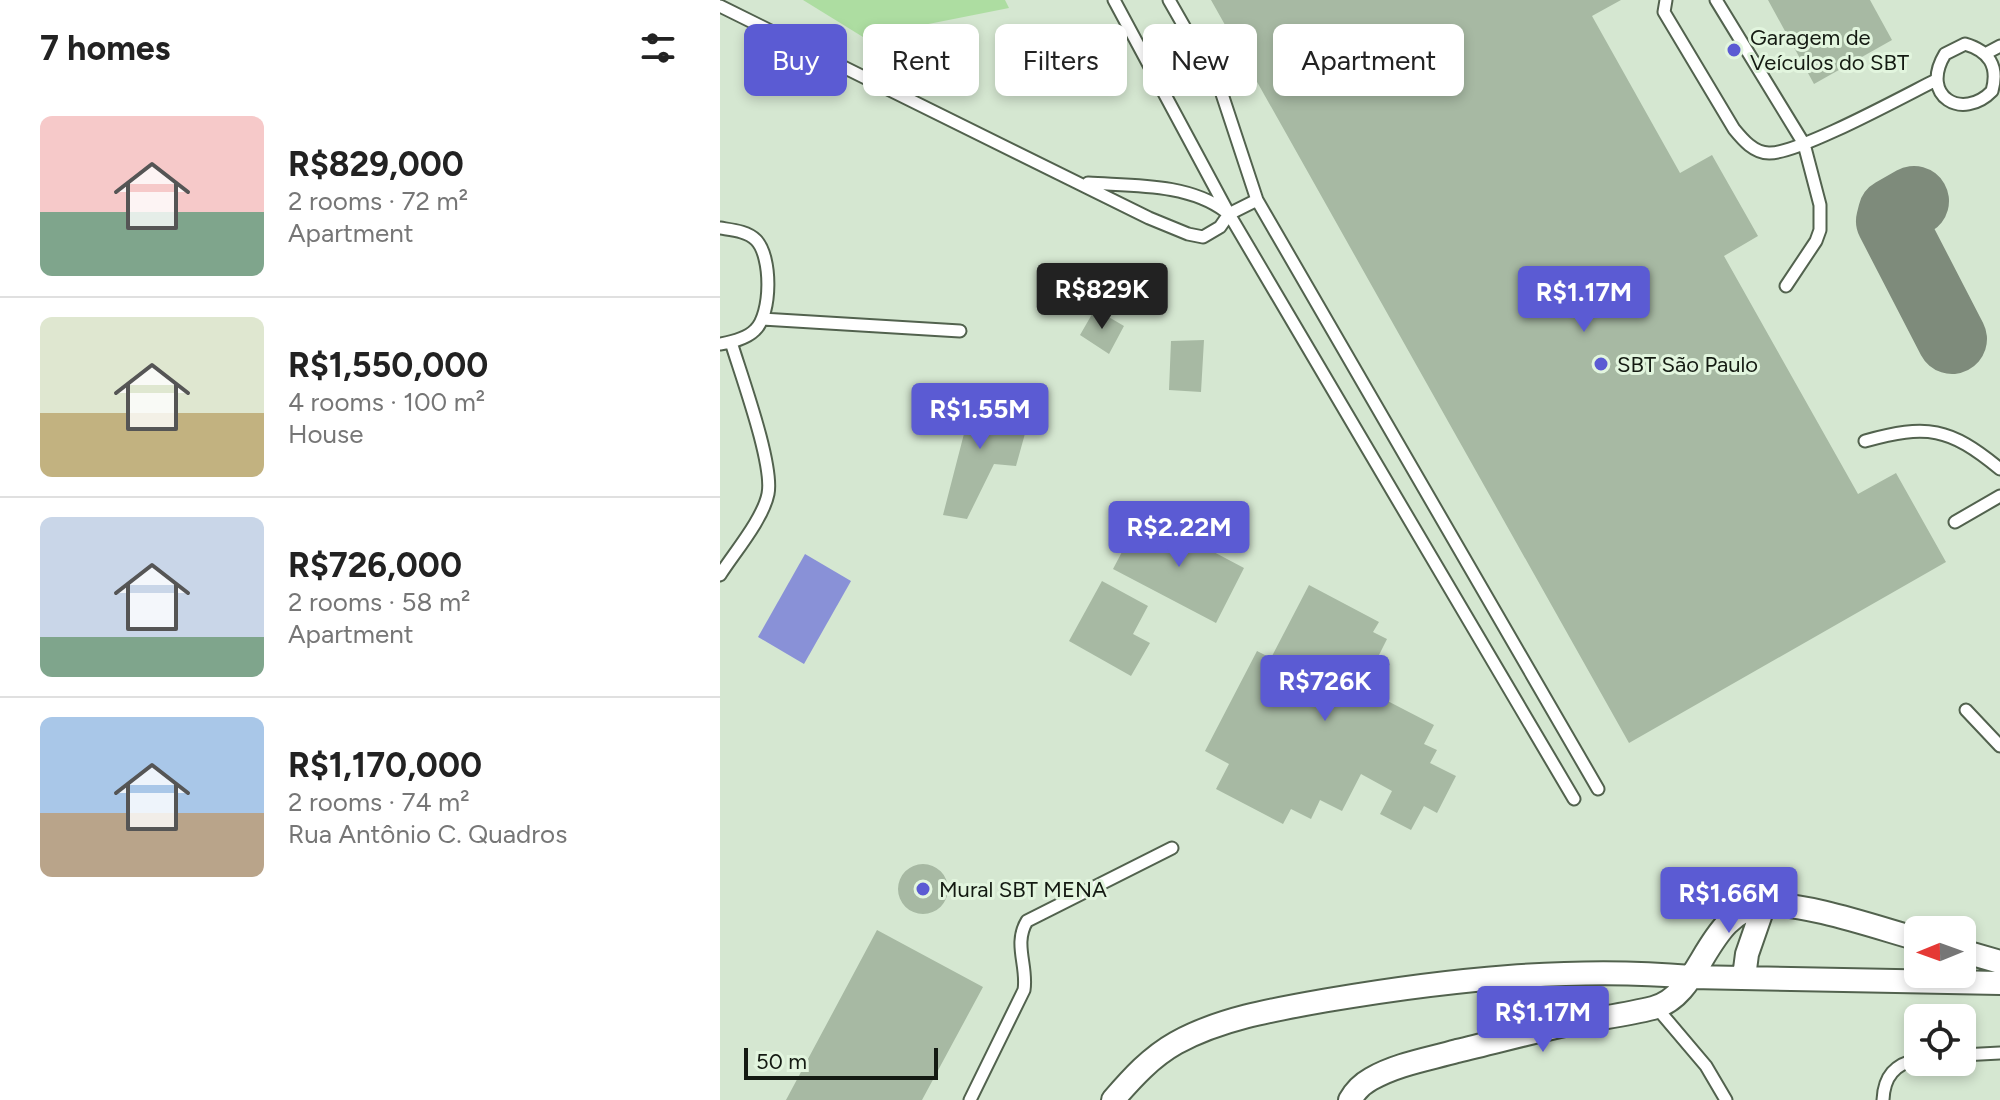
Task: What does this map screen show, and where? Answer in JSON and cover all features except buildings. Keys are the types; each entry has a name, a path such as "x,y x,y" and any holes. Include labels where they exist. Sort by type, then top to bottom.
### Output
{"street":[{"path":"1350,1100 1354,1091 1371,1079 1410,1063 1568,1024 1656,1007 1672,999 1691,977 1701,956 1727,924 1745,912 1764,905 1810,910 1904,935"},
{"path":"1744,977 1747,954 1764,905"},
{"path":"1976,955 2000,962"},
{"path":"1113,1100 1140,1069 1175,1044 1208,1028 1281,1008 1409,986 1649,973 1691,977 2000,983"}],"lane":[{"path":"1114,0 1229,214 1574,799"},
{"path":"1169,0 1221,91 1257,200 1598,789"},
{"path":"1666,0 1664,12 1734,129 1745,142 1759,151 1771,154 1804,144 1936,80"},
{"path":"1716,0 1804,144 1820,205 1820,230 1816,241 1786,286"},
{"path":"720,6 1188,234 1203,237 1220,227 1229,214 1257,200"},
{"path":"1965,44 1985,54 1994,66 1992,91 1978,102 1967,104 1949,100 1937,89 1936,80 1940,62 1951,49 1965,44"},
{"path":"1985,54 2000,46"},
{"path":"1079,182 1168,189 1213,201 1229,214"},
{"path":"720,228 751,236 761,248 768,284 762,319 757,329 726,343 765,460 768,494 763,509 720,575"},
{"path":"762,319 960,331"},
{"path":"1865,441 1893,433 1929,430 1959,440 2000,469"},
{"path":"1955,522 2000,496"},
{"path":"1966,710 2000,746"},
{"path":"970,1100 1024,990 1020,942 1021,931 1027,921 1172,848"},
{"path":"1656,1007 1706,1066 1726,1100"},
{"path":"1976,1054 2000,1053"},
{"path":"1883,1100 1888,1074 1904,1064"}],"green space":[{"path":"803,0 1005,0 1009,8 928,24 863,24 863,37 847,27 847,24 842,24"}],"water":[{"path":"805,554 851,581 804,664 758,637"}],"taxiway":[{"path":"1914,201 1893,213 1891,221 1952,339"}],"place":[{"name":"Garagem de Veículos do SBT","path":"1734,50"},
{"name":"SBT São Paulo","path":"1601,364"},
{"name":"Mural SBT MENA","path":"923,889"}]}
